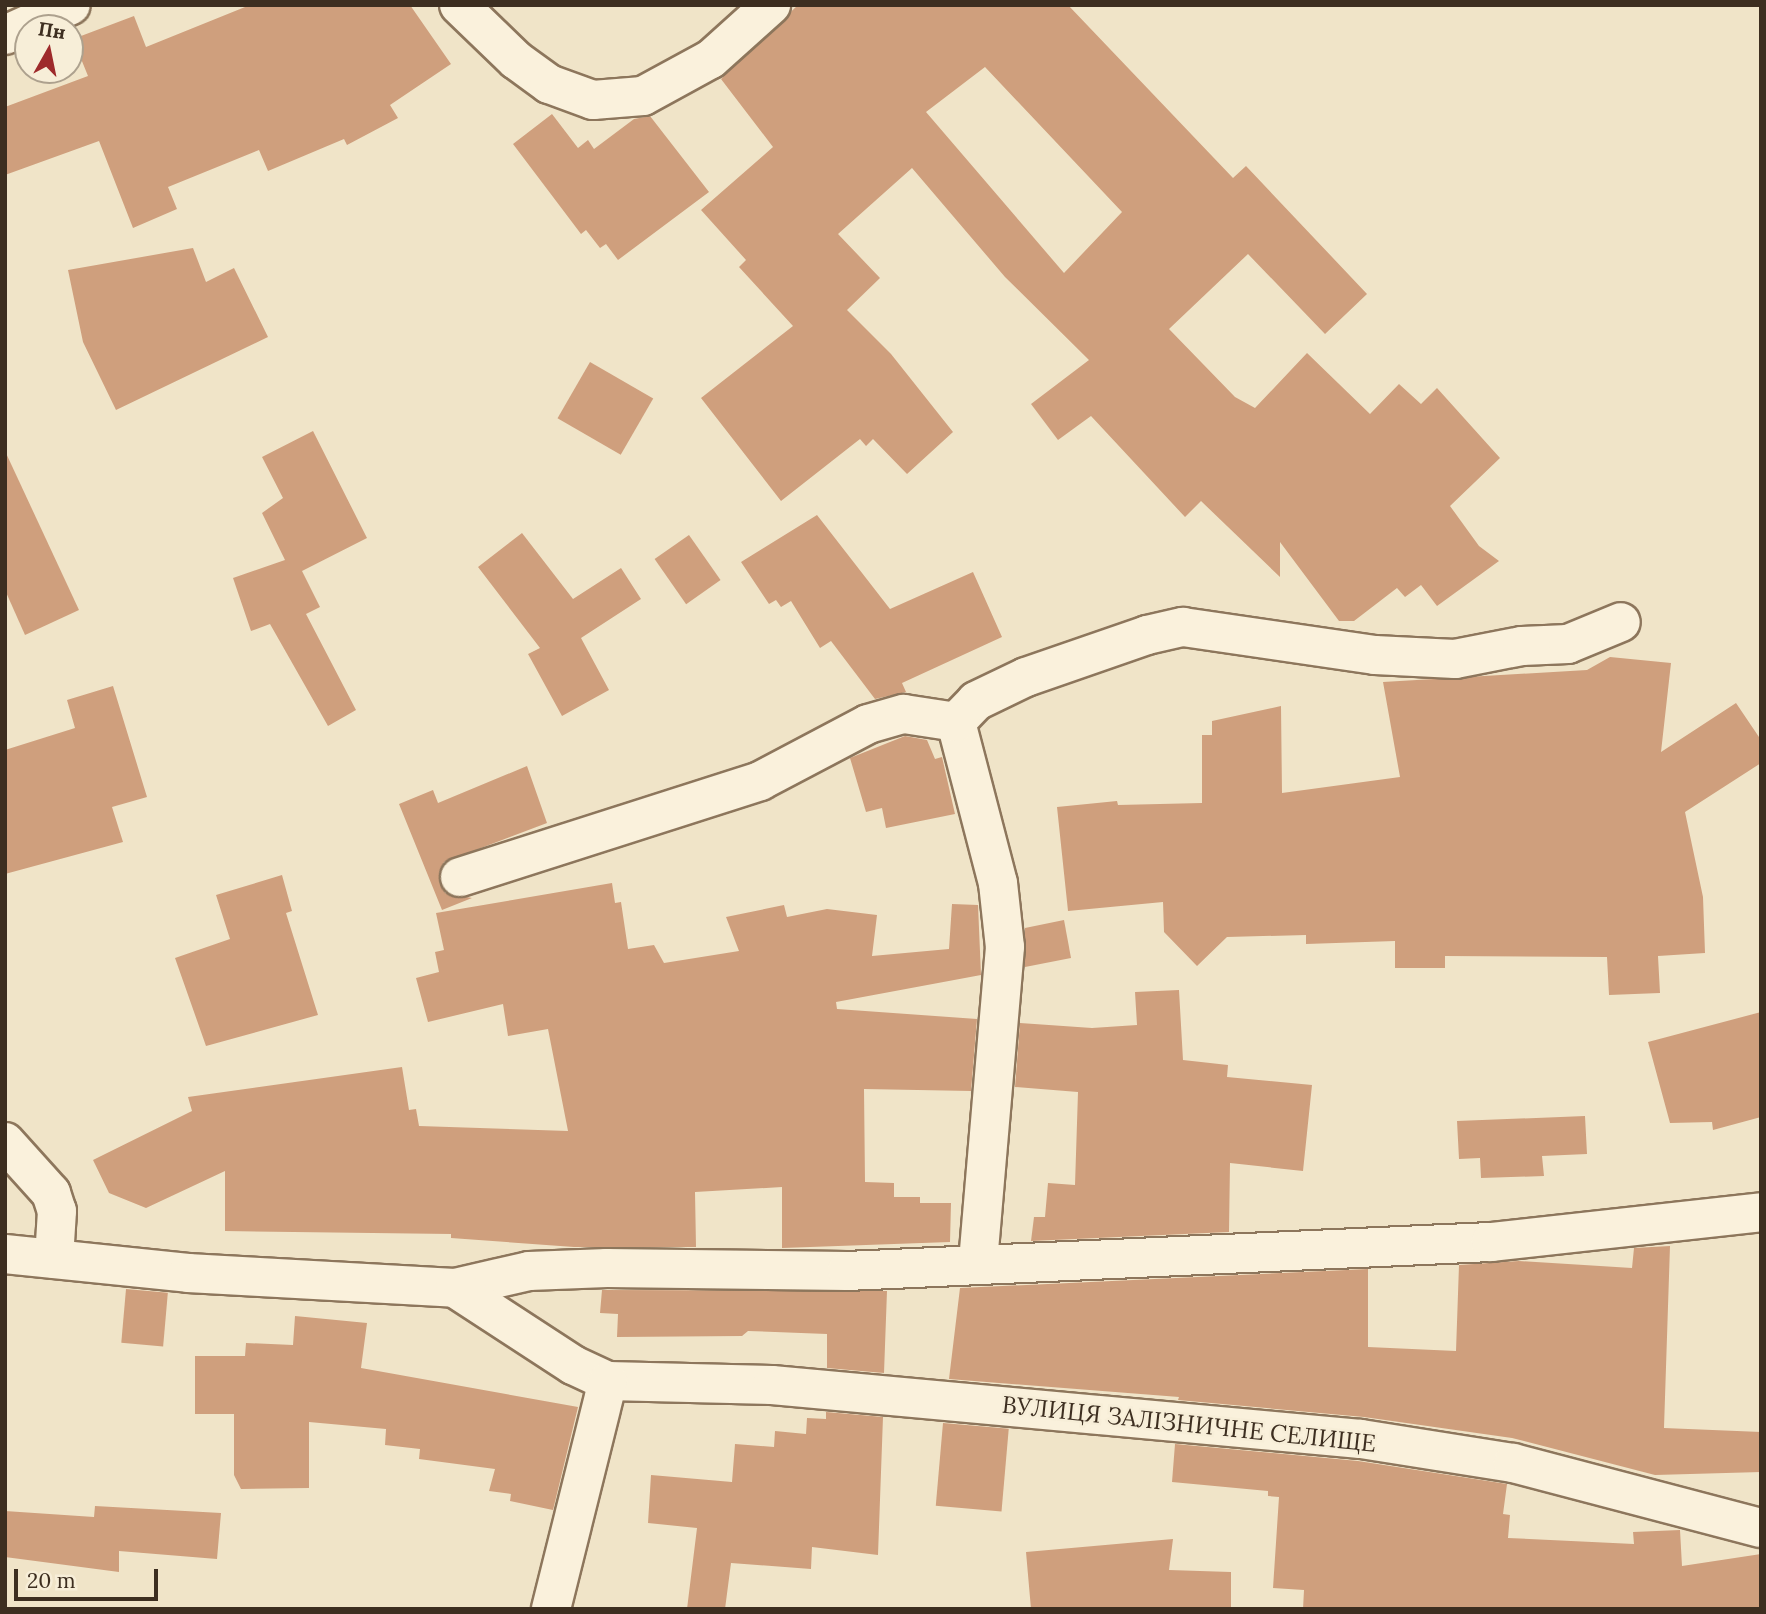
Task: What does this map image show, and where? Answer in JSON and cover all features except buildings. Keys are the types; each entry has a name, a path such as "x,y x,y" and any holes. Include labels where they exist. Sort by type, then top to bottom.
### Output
{"street":[{"path":"5,35 71,5"},
{"path":"458,5 516,60 549,84 593,100 643,96 711,59 771,5"},
{"path":"956,722 976,701 1026,677 1147,635 1183,627 1376,655 1455,659 1522,646 1568,644 1621,622"},
{"path":"460,877 760,780 868,724 904,714 956,722"},
{"path":"956,722 998,883 1005,947 978,1262"},
{"path":"5,1142 51,1193 57,1211 54,1259"},
{"path":"5,1254 188,1273 455,1288 555,1270 847,1271 978,1262 1282,1254 1491,1242 1761,1212"},
{"name":"ВУЛИЦЯ ЗАЛІЗНИЧНЕ СЕЛИЩЕ","path":"455,1288 573,1364 608,1381 772,1385 1361,1439 1513,1463 1761,1528"},
{"path":"551,1609 608,1381"}]}
